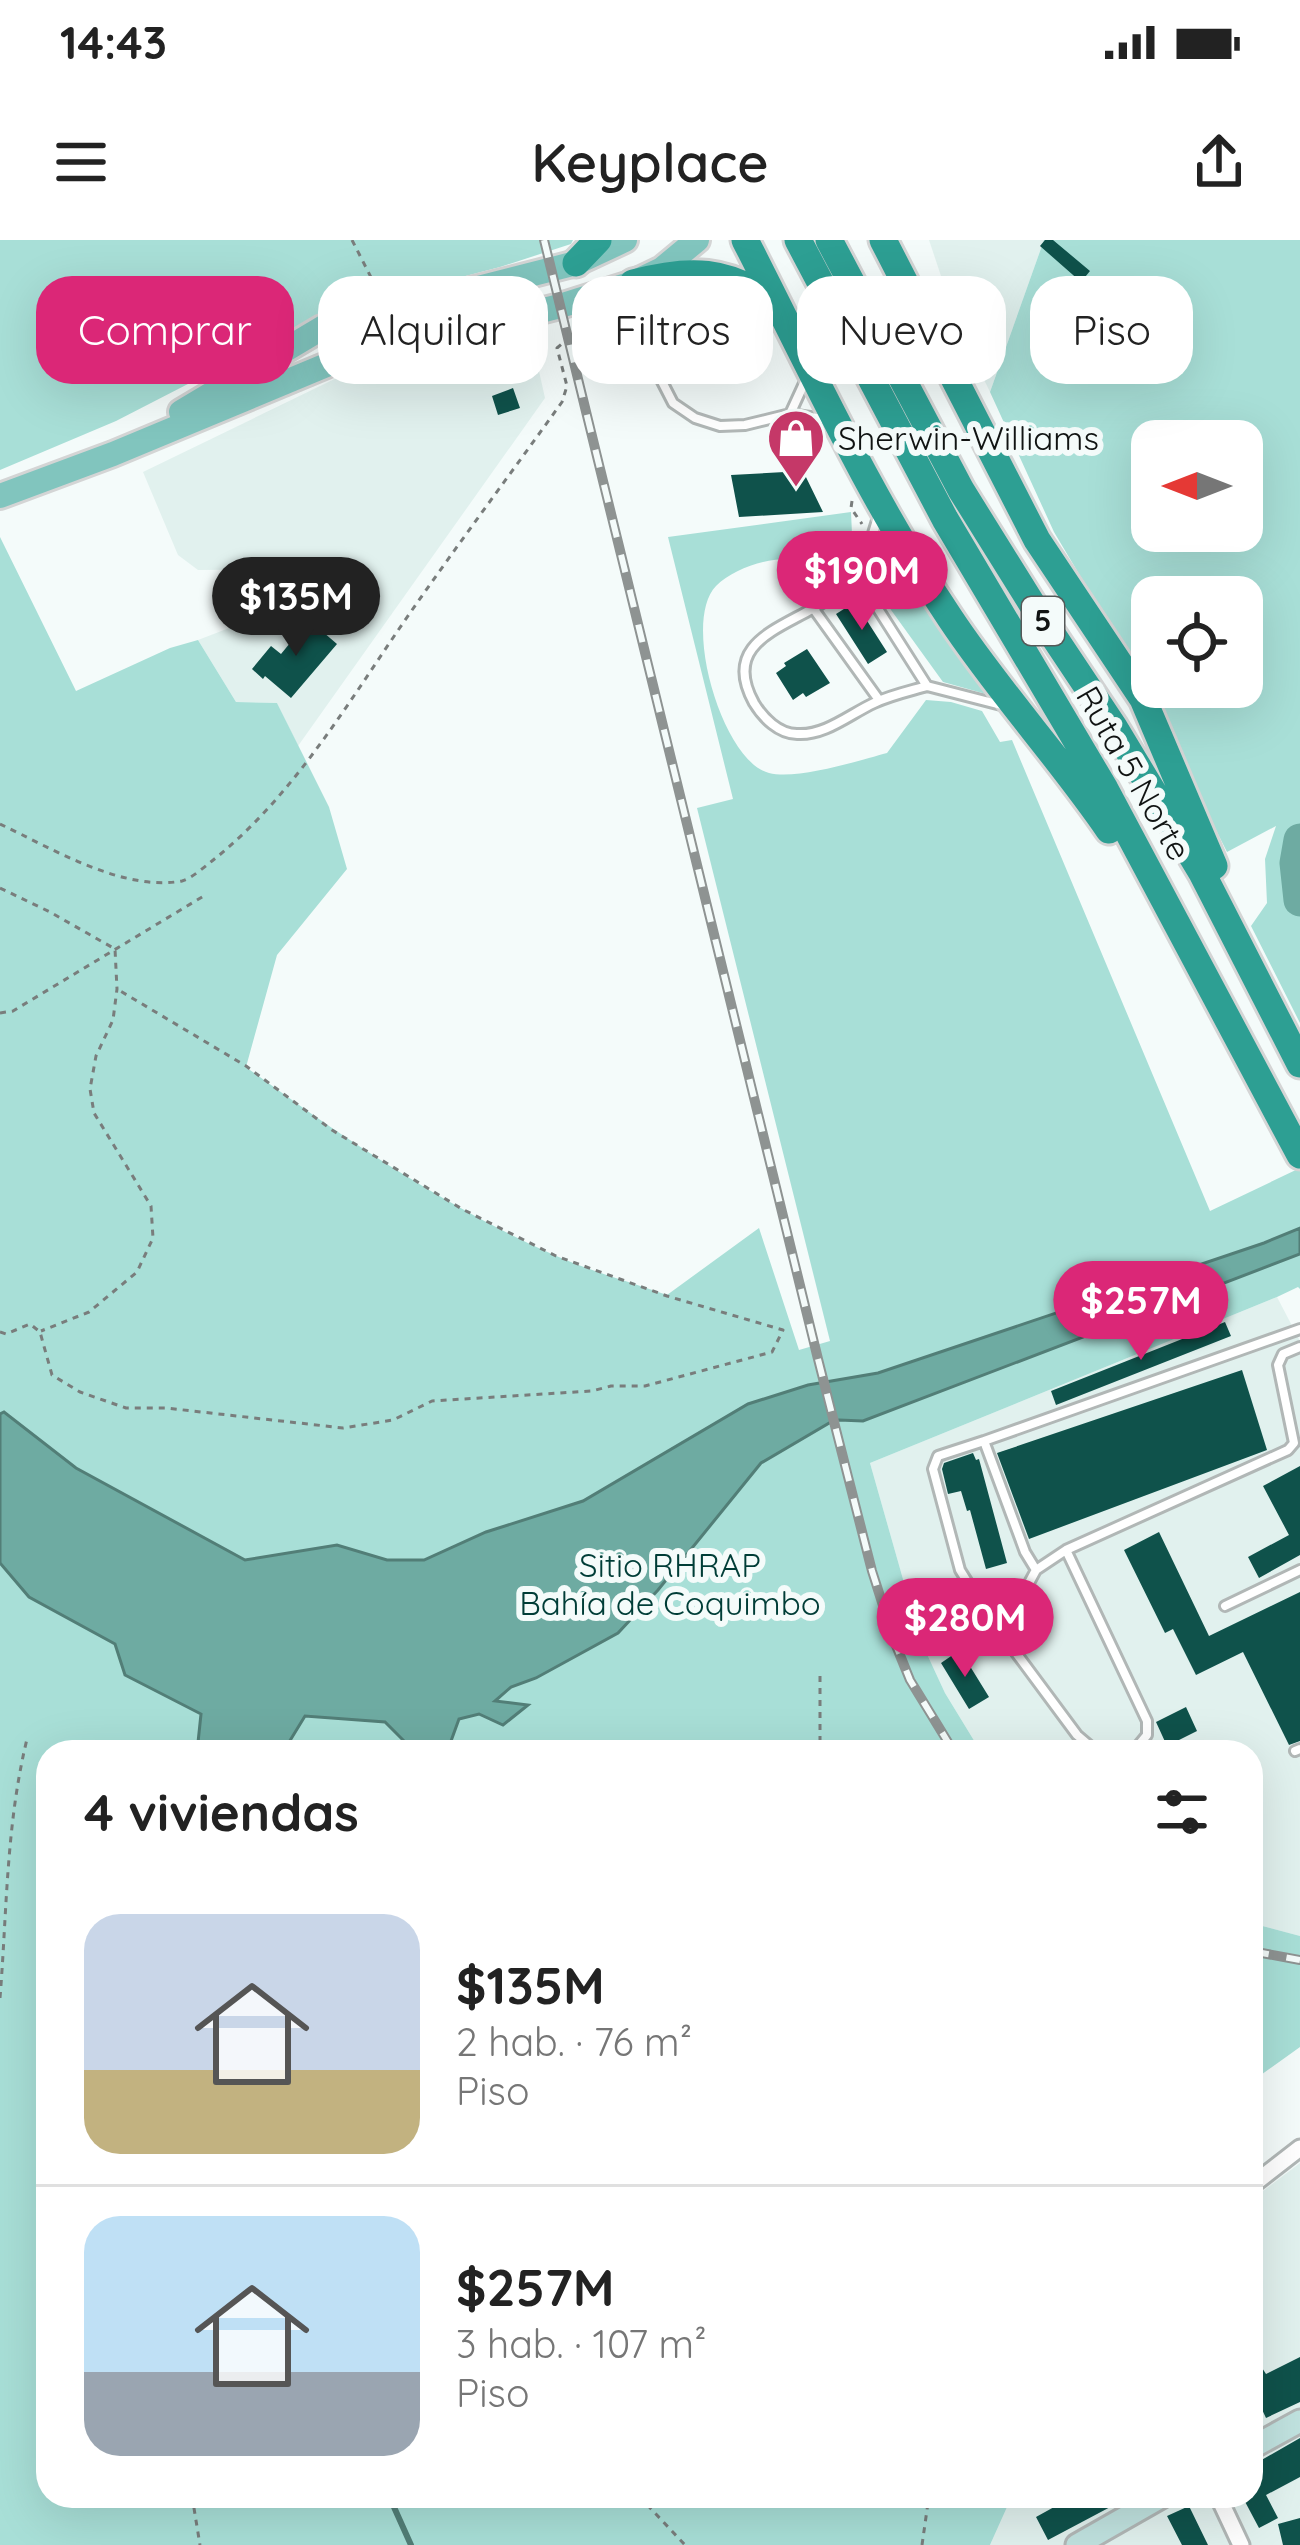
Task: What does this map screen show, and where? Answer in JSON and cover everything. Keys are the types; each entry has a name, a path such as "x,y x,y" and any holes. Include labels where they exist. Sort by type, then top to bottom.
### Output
{"highway":[{"path":"576,263 598,240"},
{"path":"745,240 797,341"},
{"name":"Ruta 5 Norte","path":"798,240 945,519 1105,789 1300,1155"},
{"name":"Ruta 5 Norte","path":"829,240 961,490 1164,807 1228,919 1300,1064"},
{"path":"883,240 901,276"},
{"path":"896,240 908,276"},
{"path":"665,276 702,272 715,276"},
{"path":"773,303 779,307"},
{"path":"819,384 949,617 1176,920"},
{"path":"956,384 1037,540 1143,699 1268,997"}],"main road":[{"path":"525,276 576,263 625,240"},
{"path":"653,276 697,240"},
{"path":"0,496 329,364 572,305"},
{"path":"112,454 318,330"},
{"path":"1263,2441 1300,2421"},
{"path":"1077,2545 1142,2508"}],"street":[{"path":"1263,2177 1300,2148"},
{"path":"1224,2508 1241,2545"}],"lane":[{"path":"663,384 673,403 708,423 733,427 790,413 838,421"},
{"path":"790,413 804,384"},
{"path":"882,504 859,579 755,642 746,676 758,709 776,727 799,735 822,730 879,700 927,686 1015,709"},
{"path":"859,579 927,686"},
{"path":"813,608 879,700"},
{"path":"1083,1740 960,1570 933,1468 938,1456 1300,1329"},
{"path":"1002,1633 1036,1570 1066,1550 1288,1450 1294,1443 1278,1365 1283,1354 1300,1347"},
{"path":"984,1441 1036,1570"},
{"path":"1066,1550 1147,1721 1143,1740"},
{"path":"1225,1606 1300,1570"}],"path":[{"path":"352,240 370,276"},
{"path":"0,824 88,866 152,882 186,880 242,836 342,714 562,402 567,386 557,348 572,335"},
{"path":"0,888 115,949"},
{"path":"0,1013 13,1011 207,894"},
{"path":"40,1332 89,1312 137,1272 153,1238 151,1206 94,1113 90,1089 96,1056 113,1020 115,949"},
{"path":"0,1332 30,1324 40,1332 52,1375 80,1392 126,1408 166,1408 343,1429 393,1420 432,1401 644,1387 772,1352 783,1330 556,1256 481,1218 332,1130 246,1066 117,989"},
{"path":"820,1676 820,1740"},
{"path":"0,1998 12,1816 27,1739"},
{"path":"194,2508 200,2545"},
{"path":"650,2508 685,2545"},
{"path":"922,2545 927,2508"}],"shaded area":[{"path":"929,240 1044,240 1006,347 1006,276 941,276"},
{"path":"324,384 542,384 545,398 298,746 277,703 236,702 198,640 329,590 299,569 198,570 178,555 143,472"},
{"path":"1300,1228 1300,1254 863,1421 831,1422 761,1463 618,1633 511,1687 495,1701 528,1705 503,1725 479,1714 459,1719 451,1740 403,1740 385,1722 305,1716 290,1740 198,1740 201,1714 125,1675 115,1644 29,1597 0,1563 0,1414 4,1412 76,1468 245,1560 337,1545 387,1560 424,1560 486,1532 583,1501 748,1404 808,1385 878,1373"},
{"path":"1277,1297 1300,1341 1300,1936 1263,1926 1263,1740 974,1740 920,1639 870,1463"},
{"path":"1300,2163 1300,2545 990,2545 1007,2508 1263,2508 1263,2191"}],"green space":[{"path":"0,240 573,240 466,276 318,276 318,317 294,329 294,276 36,276 36,384 188,384 116,421 0,470"},
{"path":"1044,240 1300,240 1300,1023 1251,926 1267,903 1265,859 1276,826 1227,852 1155,708 1263,708 1263,576 1131,576 1131,662 1054,532 990,392 993,384 1006,384 1006,347 1030,279 1030,384 1193,384 1193,276 1031,276"},
{"name":"Sitio RHRAP Bahía de Coquimbo","path":"851,512 846,562 829,567 792,559 757,564 724,579 706,604 705,658 712,689 736,744 752,763 769,773 811,772 887,753 926,700 982,711 1000,742 1012,740 1210,1211 1300,1168 1300,1289 870,1463 920,1639 974,1740 36,1740 36,2508 1007,2508 990,2545 0,2545 0,537 76,691 198,640 236,702 277,703 329,807 347,869 277,955 246,1067 357,1145 473,1215 568,1261 667,1295 759,1228 799,1350 830,1341 697,808 733,799 668,537"},
{"path":"879,533 986,694 943,682 873,585"},
{"path":"1263,1926 1300,1936 1300,2047 1263,2073"}],"building":[{"path":"1053,240 1090,271 1074,276 1040,246"},
{"path":"513,388 520,408 498,415 492,396"},
{"path":"803,471 823,512 739,517 731,475"},
{"path":"855,602 887,652 868,664 836,614"},
{"path":"309,620 337,644 291,698 252,669 271,646 281,654"},
{"path":"807,649 830,683 793,700 776,673"},
{"path":"1225,1322 1231,1336 1056,1405 1051,1391"},
{"path":"1242,1370 1267,1450 1029,1539 997,1453"},
{"path":"973,1453 979,1459 1007,1563 986,1569 970,1510 961,1491 948,1494 942,1469 944,1463"},
{"path":"1300,1466 1300,1555 1259,1578 1248,1557 1289,1535 1263,1486"},
{"path":"1159,1532 1209,1636 1300,1592 1300,1741 1289,1745 1243,1652 1196,1675 1173,1629 1165,1633 1124,1550"},
{"path":"960,1650 989,1697 969,1709 941,1663"},
{"path":"1186,1707 1197,1731 1179,1740 1164,1740 1156,1722"},
{"path":"1300,2357 1300,2402 1266,2418 1263,2369 1266,2374"},
{"path":"1300,2438 1300,2477 1266,2495 1278,2518 1259,2528 1248,2508 1263,2508 1263,2459"},
{"path":"1052,2508 1108,2508 1048,2540 1036,2517"},
{"path":"1190,2508 1208,2545 1182,2545 1167,2516"},
{"path":"1300,2518 1300,2545 1283,2545 1278,2524"}],"waterway":[{"path":"1300,840 1296,863 1300,900"},
{"path":"394,2508 411,2545"}],"railway":[{"path":"544,240 872,1571 910,1680 947,1740"},
{"path":"1263,1953 1300,1960"}],"place":[{"name":"Sherwin-Williams","path":"796,489"}]}
